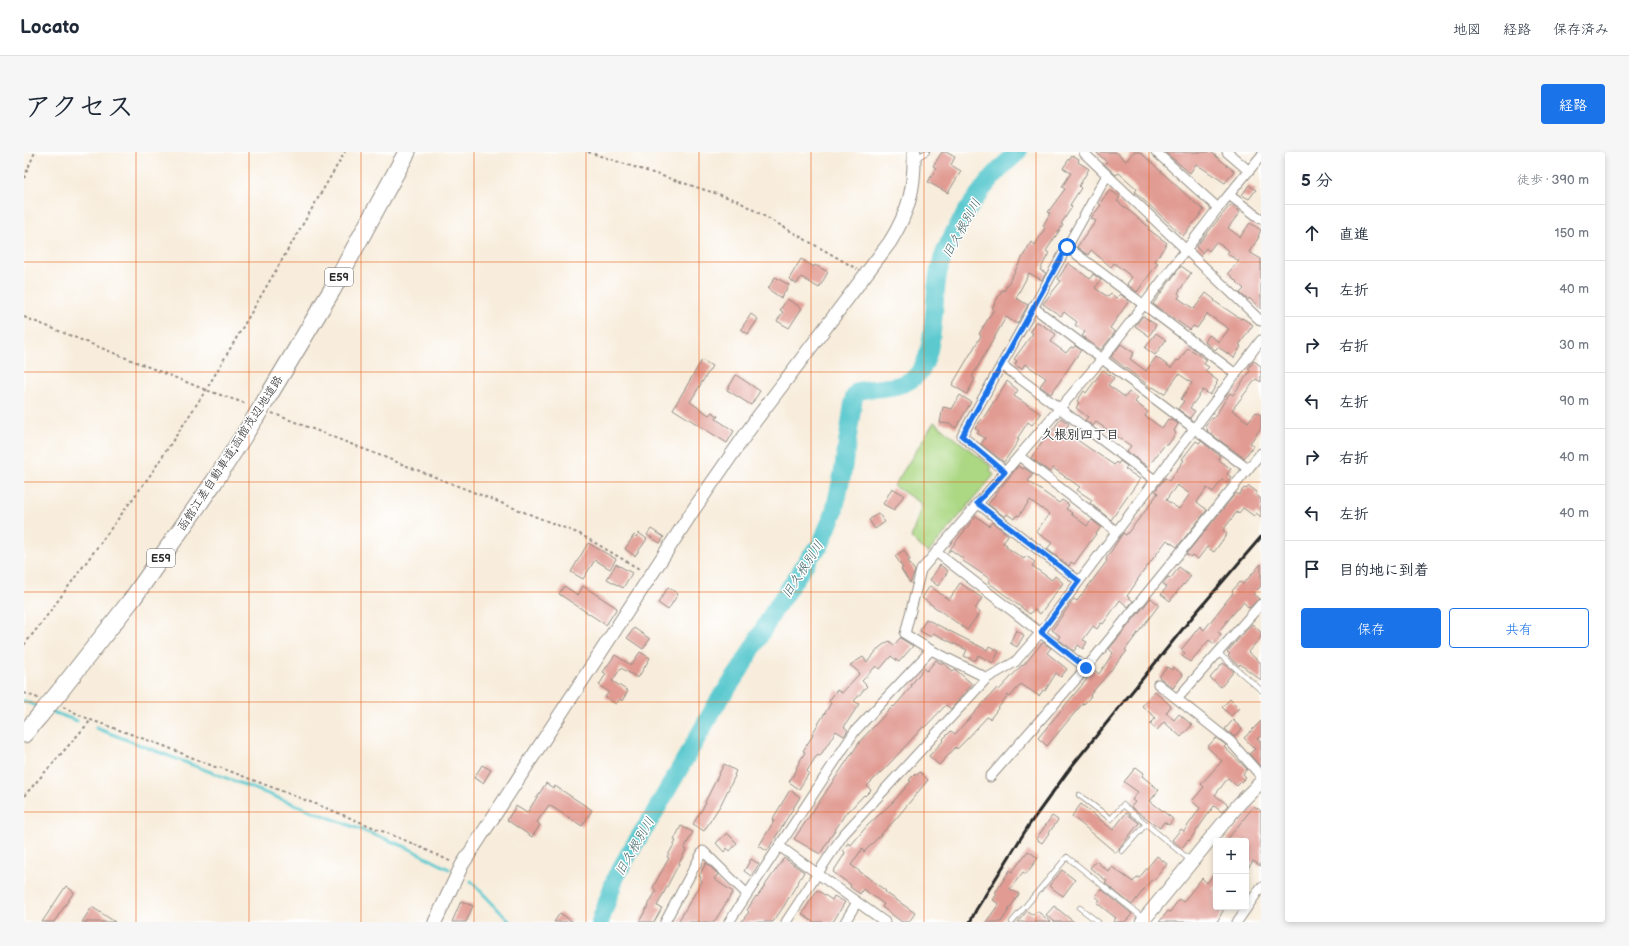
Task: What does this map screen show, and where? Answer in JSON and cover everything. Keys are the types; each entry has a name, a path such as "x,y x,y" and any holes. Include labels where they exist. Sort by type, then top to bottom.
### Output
{"highway":[{"name":"函館江差自動車道;函館茂辺地道路","path":"24,734 133,598 214,482 332,290 407,152"}],"street":[{"path":"1156,152 1218,208"},
{"path":"1227,152 1249,171"},
{"path":"1084,153 1261,321"},
{"path":"435,922 462,865 651,576 755,421 890,242 905,213 910,199 915,171 914,155"},
{"path":"988,678 931,650 905,634 921,570 1102,358 1218,208 1261,156"},
{"path":"1005,472 962,436 1107,176"},
{"path":"1229,195 1261,219"},
{"path":"1067,247 1236,374"},
{"path":"1033,307 1102,358 1194,430 1248,469"},
{"path":"786,922 843,835 988,678 1015,662 1041,632 1261,340"},
{"path":"1002,365 1155,480"},
{"path":"990,777 1086,668 1261,453"},
{"path":"1019,456 1116,531"},
{"path":"977,503 1079,581"},
{"path":"936,552 1086,668"},
{"path":"1177,699 1261,604"},
{"path":"729,922 855,731 931,650"},
{"path":"1158,684 1230,742 1261,776"},
{"path":"1143,920 1239,804 1261,782"},
{"path":"779,846 885,922"},
{"path":"665,922 704,851 747,894"},
{"path":"1236,922 1261,888"},
{"path":"845,922 857,902"}],"lane":[{"path":"914,155 926,152"},
{"path":"1218,653 1261,690"},
{"path":"1079,796 1111,819 1123,805 1192,862"},
{"path":"1122,851 1146,824"},
{"path":"1012,922 1067,857 1143,920"},
{"path":"1080,908 1098,922"}],"path":[{"path":"24,178 35,152"},
{"path":"24,645 151,474 206,390 345,152"},
{"path":"588,152 736,200 866,274"},
{"path":"24,317 206,390 260,409 580,534 651,576"},
{"path":"65,708 91,720 164,746 215,767 219,767 326,808 462,865"},
{"path":"24,796 91,720"}],"green space":[{"path":"934,422 992,467 990,470 994,475 928,553 911,538 922,504 894,486"}],"building":[{"path":"942,152 946,152 955,157 951,165 961,171 948,193 928,182 936,168 933,166"},
{"path":"1096,152 1116,152 1126,161 1134,152 1140,152 1204,210 1183,236 1135,192 1137,189 1119,173 1116,175 1104,164 1107,162"},
{"path":"1165,152 1211,152 1234,171 1225,183 1196,164 1190,173"},
{"path":"1072,155 1079,159 1078,162 1089,169 1079,186 1081,188 1070,205 1072,207 1061,224 1063,225 1046,251 1049,253 1040,270 1046,273 1042,280 1029,273 1016,298 1028,305 1027,307 1017,324 1006,317 972,377 975,379 967,394 952,385 981,336 979,334 994,309 992,308 1002,290 1004,291 1031,242 1035,245 1045,228 1043,226 1050,213 1048,212 1065,189 1062,187 1071,173 1063,168"},
{"path":"1249,185 1256,190 1249,199 1242,195"},
{"path":"1110,190 1120,197 1117,201 1149,227 1148,229 1167,243 1155,261 1158,263 1137,292 1127,284 1132,277 1114,263 1111,267 1091,250 1088,255 1077,247 1096,221 1091,218 1101,205 1099,204"},
{"path":"1230,205 1240,212 1228,228 1240,237 1250,223 1261,230 1258,236 1259,237 1249,252 1261,259 1261,309 1249,298 1248,300 1240,293 1244,289 1228,273 1239,261 1227,254 1229,251 1216,242 1209,251 1206,248 1202,253 1196,247"},
{"path":"801,259 814,267 815,265 828,272 819,288 801,277 797,284 789,279"},
{"path":"1068,263 1090,279 1093,274 1101,280 1095,288 1108,297 1111,293 1116,298 1120,294 1129,301 1110,328 1115,332 1101,350 1082,336 1085,332 1075,325 1077,322 1064,312 1061,316 1043,304 1061,281 1058,279"},
{"path":"1181,266 1191,273 1178,293 1180,295 1178,298 1194,309 1206,293 1215,300 1214,301 1253,325 1239,345 1241,346 1234,358 1218,347 1215,350 1205,342 1209,335 1219,342 1229,329 1207,314 1197,328 1193,326 1190,330 1153,304"},
{"path":"775,277 789,285 781,298 768,289"},
{"path":"787,299 802,308 789,328 777,321 783,312 780,310"},
{"path":"751,314 758,319 748,334 741,329"},
{"path":"1143,316 1156,325 1149,336 1135,326"},
{"path":"1036,321 1056,334 1051,342 1066,353 1071,347 1073,348 1075,346 1081,350 1051,394 1040,386 1046,378 1025,364 1022,369 1015,365 1017,361 1014,359 1033,333 1030,331"},
{"path":"1156,333 1166,340 1155,355 1145,348"},
{"path":"1121,344 1134,353 1130,359 1146,371 1156,357 1171,368 1177,360 1179,361 1188,348 1207,360 1204,364 1209,367 1205,371 1218,381 1216,383 1217,384 1210,395 1203,390 1190,408 1195,411 1190,418 1178,409 1184,401 1181,399 1192,383 1179,374 1164,394 1153,387 1152,388 1111,357"},
{"path":"702,360 712,366 690,402 709,415 712,412 718,416 716,419 734,431 727,443 673,409"},
{"path":"1254,361 1261,366 1261,382 1256,379 1232,410 1248,422 1256,412 1261,415 1261,428 1250,443 1254,445 1244,458 1207,431 1208,430 1205,427 1211,418 1213,419 1230,393 1233,395 1250,371 1248,369"},
{"path":"1103,370 1114,378 1108,385 1125,397 1129,392 1138,398 1135,402 1148,412 1145,416 1162,428 1168,419 1171,419 1178,424 1174,431 1176,433 1168,445 1166,444 1163,447 1148,467 1127,451 1131,446 1096,422 1093,426 1085,420 1088,417 1076,408 1079,403 1077,401 1084,391 1086,393"},
{"path":"736,375 760,391 751,405 727,390"},
{"path":"1007,381 1018,390 1014,396 1041,414 1032,425 1028,422 1017,439 1019,440 1004,462 981,444 985,438 977,433 979,431 975,428 986,414"},
{"path":"960,395 971,402 956,428 950,424 940,423 943,407 952,409"},
{"path":"1061,418 1069,424 1064,431 1114,465 1116,462 1118,464 1120,461 1127,466 1125,469 1140,479 1111,520 1090,503 1092,500 1077,490 1080,487 1053,468 1050,472 1031,458 1048,433 1050,434"},
{"path":"1196,441 1199,443 1201,441 1220,456 1218,459 1231,469 1227,474 1231,477 1227,483 1222,480 1213,492 1207,488 1197,502 1207,510 1177,547 1167,540 1127,596 1133,601 1128,607 1120,600 1103,624 1101,623 1097,629 1093,626 1083,640 1087,642 1083,649 1078,645 1074,651 1058,639 1060,636 1052,630 1074,599 1077,601 1107,561 1106,559 1123,533 1126,535 1146,510 1158,493 1155,491 1165,478 1169,481 1184,460 1182,459","holes":["1177,485 1190,494 1179,509 1166,500"]},
{"path":"1018,466 1033,474 1028,481 1059,503 1062,500 1069,505 1066,509 1087,526 1092,520 1101,527 1074,564 1071,562 1069,566 1047,549 1052,543 1036,532 1049,514 1030,500 1019,516 1017,515 1014,519 1007,514 1005,517 988,504"},
{"path":"1249,486 1257,492 1255,494 1261,499 1261,517 1256,513 1254,516 1243,508 1238,514 1237,512 1223,530 1227,534 1214,552 1207,547 1198,559 1192,555 1191,557 1186,554 1236,493 1239,495 1244,488 1246,489"},
{"path":"892,488 904,495 894,510 883,504"},
{"path":"878,513 885,522 875,529 869,520"},
{"path":"976,516 989,526 992,522 1008,535 1003,543 1007,545 1006,547 1024,559 1026,556 1035,562 1032,566 1052,580 1055,576 1063,583 1040,614 1034,609 1030,614 988,582 990,579 963,561 964,559 951,550 948,552"},
{"path":"651,529 664,537 660,543 647,535"},
{"path":"639,533 647,539 635,556 625,549 634,535 636,537"},
{"path":"588,543 616,559 610,569 595,560 583,579 571,572"},
{"path":"904,550 910,560 908,561 915,571 910,583 895,556"},
{"path":"616,564 632,573 623,588 607,579"},
{"path":"1261,564 1261,586 1253,594 1259,599 1249,608 1243,602 1218,632 1221,634 1214,644 1209,640 1190,662 1182,656 1185,653 1181,650 1200,626 1204,630 1233,593 1232,591 1240,582 1243,584"},
{"path":"940,565 948,571 938,586 930,580"},
{"path":"1179,567 1191,576 1170,601 1161,594 1167,587 1163,584 1168,577 1171,578"},
{"path":"960,583 982,598 975,609 980,612 967,630 922,598 930,586 949,600"},
{"path":"564,586 578,595 583,586 617,608 606,625 559,594"},
{"path":"668,587 678,594 668,610 658,603"},
{"path":"1151,598 1159,605 1125,650 1127,651 1090,695 1091,696 1084,704 1083,703 1047,746 1038,738 1087,679 1086,678 1093,669 1099,674 1113,653 1109,649"},
{"path":"926,619 987,650 989,646 999,651 993,663 978,655 976,660 973,660 964,656 967,650 933,633 931,637 920,631"},
{"path":"1252,624 1261,632 1261,637 1248,652 1261,663 1261,680 1240,664 1239,666 1228,656 1230,654 1227,652"},
{"path":"634,628 650,639 643,649 627,638"},
{"path":"1016,630 1024,635 1017,647 1010,643"},
{"path":"900,638 913,646 899,662 891,656 880,669 876,666 862,681 867,686 854,701 859,704 844,727 848,730 844,736 836,731 820,756 818,755 815,758 807,771 809,773 799,789 789,782 797,769 796,768 805,752 803,751 813,735 812,734 831,703 829,701 837,690 842,693 860,673 850,665 863,657 867,662 880,647 889,641 894,645"},
{"path":"1042,643 1051,648 1047,653 1067,669 1061,677 1056,673 1045,691 1043,690 1039,696 1021,684 1010,697 1008,695 990,719 987,717 957,749 956,747 939,765 929,756 951,731 955,734 997,688 999,690 1022,665 1023,666"},
{"path":"640,652 650,658 638,678 621,668 612,681 628,691 622,701 620,699 616,704 605,697 609,692 599,685 606,674 603,672 615,655 631,665"},
{"path":"936,660 943,663 953,671 955,669 972,684 951,709 946,705 867,786 871,790 865,796 864,795 848,812 847,811 820,854 794,839 861,740 893,706 894,707 912,686 911,685 924,668 927,671"},
{"path":"1223,663 1234,671 1221,687 1210,678"},
{"path":"1167,667 1172,670 1174,667 1183,675 1173,688 1159,677"},
{"path":"1155,691 1171,706 1166,713 1174,720 1179,714 1192,725 1181,737 1164,722 1157,730 1150,724 1156,718 1142,706"},
{"path":"1230,699 1239,708 1231,716 1222,707"},
{"path":"1233,720 1242,729 1234,737 1225,729"},
{"path":"1261,721 1261,736 1257,739 1261,742 1261,767 1249,754 1255,749 1244,738"},
{"path":"1216,738 1226,745 1224,747 1247,769 1243,774 1246,777 1237,786 1228,778 1215,795 1228,805 1222,812 1214,806 1189,841 1188,840 1182,848 1172,840 1181,829 1184,831 1200,808 1192,801 1204,787 1201,784 1222,761 1207,747"},
{"path":"724,764 736,771 735,776 721,804 704,831 693,824 706,803 705,802"},
{"path":"482,765 491,770 483,783 474,778"},
{"path":"1136,767 1144,773 1142,776 1159,790 1150,801 1173,819 1169,825 1164,822 1160,828 1131,807 1135,802 1132,800 1138,792 1124,782"},
{"path":"920,772 928,780 894,821 864,852 862,849 851,865 915,913 909,922 902,922 882,907 884,904 863,889 860,894 850,887 851,885 833,872 844,855 845,852 843,850 848,843 851,845 867,826 895,800 911,781 909,780 915,774 917,775"},
{"path":"546,783 553,788 555,786 592,810 582,826 549,805 537,822 540,825 532,837 507,820 516,806 527,813"},
{"path":"790,790 800,797 767,851 759,846 774,821 772,820"},
{"path":"1081,804 1113,830 1126,813 1139,823 1116,853 1072,816"},
{"path":"1254,806 1261,811 1261,866 1253,861 1249,867 1249,838 1228,838"},
{"path":"1052,816 1058,820 1042,843 1036,839"},
{"path":"681,826 693,832 684,849 686,850 657,906 662,908 654,922 639,922 656,891 653,887 669,858 667,857 676,841 674,840"},
{"path":"727,833 737,843 730,851 727,848 724,852 716,843"},
{"path":"1028,851 1038,858 1026,874 1023,872 1010,889 1019,894 1001,922 986,922 999,904 993,900 997,894 995,893 1010,870 1012,872"},
{"path":"1157,856 1167,864 1154,880 1152,879 1132,905 1105,883 1107,881 1090,868 1096,861 1109,872 1112,867 1133,882 1137,877 1139,878"},
{"path":"784,858 804,872 784,906 773,922 741,922 749,912 747,910 756,896 757,897"},
{"path":"751,859 759,864 751,876 744,871"},
{"path":"706,863 718,874 714,879 733,892 714,922 678,922 702,881 700,879 701,877 699,876"},
{"path":"1062,870 1075,880 1063,896 1049,886"},
{"path":"1213,875 1213,910 1223,910 1217,922 1159,922 1168,911 1170,912 1179,899 1183,902 1202,878 1207,883"},
{"path":"66,886 74,892 54,922 42,922"},
{"path":"1101,889 1132,914 1125,922 1113,922 1116,918 1097,903 1100,900 1095,896"},
{"path":"817,890 832,900 834,896 845,902 833,922 813,922 802,914"},
{"path":"461,901 473,906 466,922 452,922"},
{"path":"1054,906 1074,922 1055,922 1046,915"},
{"path":"92,907 115,922 82,922"},
{"path":"1027,911 1033,915 1037,911 1051,922 1018,922"},
{"path":"560,913 573,922 554,922"}],"waterway":[{"name":"旧久根別川","path":"600,922 616,876 652,817 717,703 740,670 775,609 812,554 820,546 834,512 842,476 854,397 858,391 903,384 916,376 923,367 931,340 937,278 940,266 953,235 962,219 983,189 994,175 1018,152"},
{"path":"24,701 39,707"},
{"path":"50,711 77,721"},
{"path":"96,728 406,847 449,869"},
{"path":"471,881 510,922"}],"railway":[{"path":"970,922 1029,825 1071,767 1194,615 1261,537"}],"district":[{"name":"久根別四丁目","path":"1080,434"}],"route":[{"path":"1067,247 962,436 1005,472 977,503 1079,581 1041,632 1086,668"}]}
